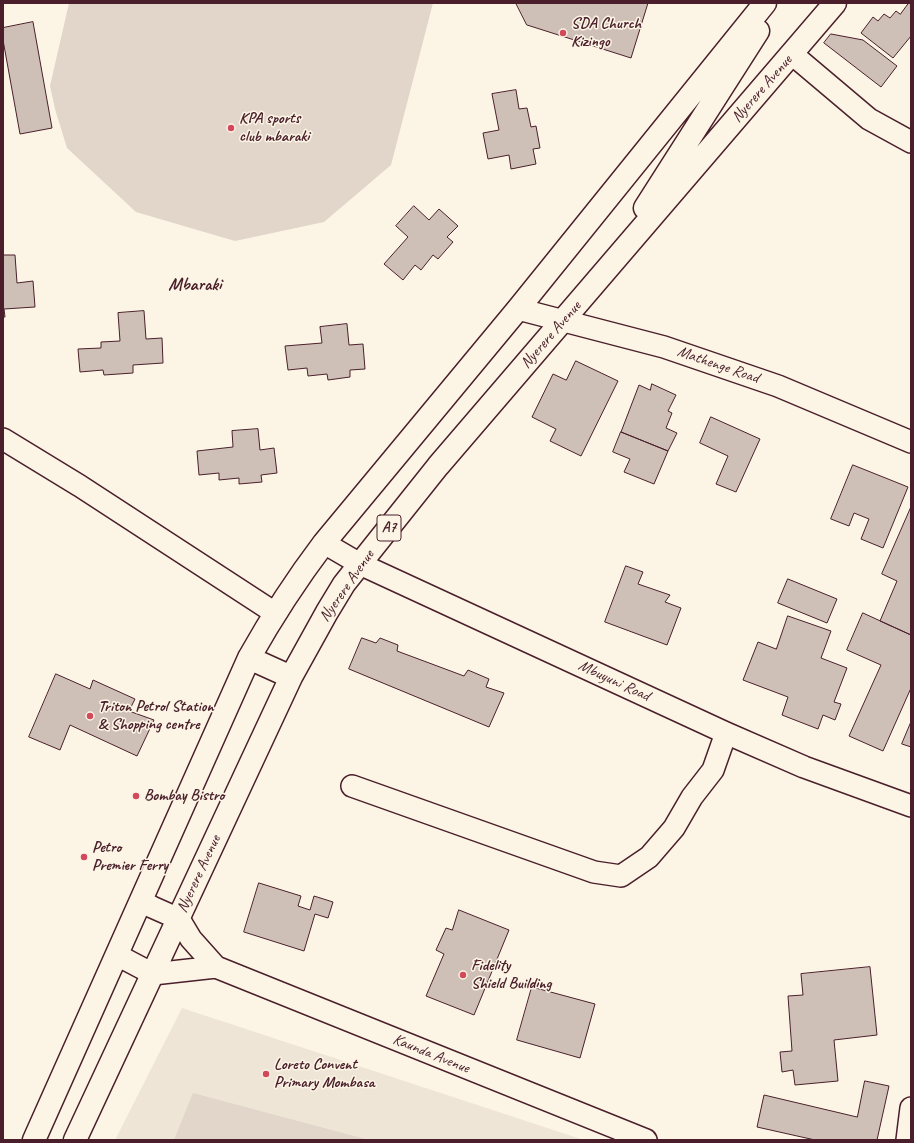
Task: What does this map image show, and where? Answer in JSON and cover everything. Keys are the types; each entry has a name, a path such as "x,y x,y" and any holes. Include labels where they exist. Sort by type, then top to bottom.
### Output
{"highway":[{"name":"A7","path":"34,1140 249,658 300,574 324,542 518,309 765,3"},
{"path":"603,274 775,3"},
{"name":"Nyerere Avenue","path":"76,1140 291,677 344,584 438,466 835,3"},
{"path":"249,658 291,677"}],"street":[{"path":"792,54 869,120 911,142"},
{"name":"Mathenge Road","path":"518,309 664,347 778,386 911,442"},
{"path":"3,439 80,486 275,613"},
{"name":"Mbuyuni Road","path":"324,542 360,564 726,732 804,767 911,806"},
{"path":"352,786 594,872 621,876 649,857 674,828 692,797 713,770 726,732"},
{"path":"141,901 152,908 179,919"},
{"name":"Kaunda Avenue","path":"179,919 192,939 216,967 646,1140"},
{"path":"117,955 153,974"},
{"name":"Kaunda Avenue","path":"153,974 216,967"},
{"path":"907,1140 911,1108"}],"shaded area":[{"name":"KPA sports club mbaraki","path":"69,3 433,3 391,165 324,222 235,241 136,212 67,148 55,109 50,86"},
{"name":"Loreto Convent Primary Mombasa","path":"182,1008 584,1140 115,1140"},
{"path":"193,1093 369,1140 174,1140"}],"building":[{"path":"516,3 648,3 631,58 527,25"},
{"path":"909,3 911,3 911,36 893,58 861,33 873,17 878,21 884,14 890,18 896,11 900,14"},
{"path":"33,22 52,128 20,134 3,40 3,28"},
{"path":"831,34 863,40 897,66 881,87 824,43"},
{"path":"516,90 519,109 527,108 531,127 536,126 540,148 533,149 536,164 511,169 509,155 488,159 483,133 499,130 492,94"},
{"path":"414,206 429,220 439,209 458,226 447,237 453,242 438,259 433,255 421,270 415,265 403,280 384,264 408,237 396,226"},
{"path":"3,255 15,255 17,283 33,281 35,307 4,309 5,317 3,317"},
{"path":"144,311 146,339 162,338 163,363 133,365 133,373 104,375 103,370 80,372 78,349 101,348 101,342 120,341 118,313"},
{"path":"347,324 349,345 363,344 365,369 350,370 350,377 328,380 327,374 308,376 307,368 288,370 285,346 322,343 320,327"},
{"path":"576,361 618,381 581,456 550,441 556,429 532,417 553,374 566,380"},
{"path":"652,384 676,395 668,411 672,413 666,428 677,433 668,451 621,432 639,385 650,390"},
{"path":"711,417 760,439 736,492 716,484 728,456 700,443"},
{"path":"258,429 260,450 274,448 277,473 261,475 262,482 239,484 239,478 219,480 219,473 199,475 197,451 233,447 232,431"},
{"path":"621,432 668,451 654,484 624,472 630,459 613,452"},
{"path":"853,465 908,487 883,548 861,539 869,519 854,513 849,526 831,519"},
{"path":"911,507 911,635 880,621 897,581 882,574"},
{"path":"626,566 643,572 638,584 670,595 665,602 681,608 667,645 605,622"},
{"path":"788,579 837,599 827,623 778,603"},
{"path":"863,613 911,635 911,688 883,751 849,736 881,665 847,650"},
{"path":"788,616 831,631 821,658 847,668 834,702 841,704 835,720 823,715 818,729 782,715 788,697 743,680 758,642 776,649"},
{"path":"362,638 376,643 380,638 398,645 397,651 464,676 468,670 489,679 486,687 504,693 489,727 349,669"},
{"name":"Triton Petrol Station & Shopping centre","path":"56,674 90,689 93,680 135,699 129,711 154,720 137,756 70,725 60,750 29,737"},
{"path":"911,722 911,747 902,744"},
{"path":"259,883 301,896 298,906 310,910 314,896 333,902 328,918 315,914 304,951 244,932"},
{"name":"Fidelity Shield Building","path":"459,910 509,930 474,1015 426,996 444,954 436,950 446,928 452,930"},
{"path":"870,967 877,1035 834,1040 838,1081 795,1085 793,1070 782,1072 780,1052 792,1051 788,996 803,995 801,974"},
{"path":"532,987 595,1004 580,1058 517,1040"},
{"path":"865,1081 889,1086 877,1140 815,1140 757,1127 764,1095 857,1117"}],"place":[{"name":"SDA Church Kizingo","path":"563,33"},
{"name":"KPA sports club mbaraki","path":"231,128"},
{"name":"Triton Petrol Station & Shopping centre","path":"90,716"},
{"name":"Bombay Bistro","path":"136,796"},
{"name":"Petro Premier Ferry","path":"84,857"},
{"name":"Fidelity Shield Building","path":"463,975"},
{"name":"Loreto Convent Primary Mombasa","path":"266,1074"}],"district":[{"name":"Mbaraki","path":"195,285"}]}
